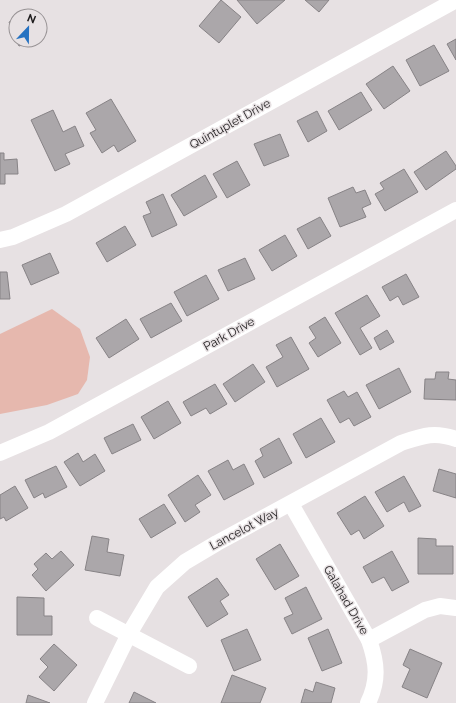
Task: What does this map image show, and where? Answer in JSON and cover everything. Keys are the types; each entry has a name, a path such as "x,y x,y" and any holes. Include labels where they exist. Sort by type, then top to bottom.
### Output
{"street":[{"name":"Quintuplet Drive","path":"0,240 13,237 66,214 456,0"},
{"name":"Park Drive","path":"0,453 49,432 456,210"},
{"name":"Lancelot Way","path":"95,703 129,634 156,587 185,562 217,543 402,443 427,435 448,436 456,439"},
{"name":"Galahad Drive","path":"291,504 369,640 375,657 376,678 368,703"},
{"path":"369,640 424,610 440,606 456,608"},
{"path":"97,618 189,666"}],"shaded area":[{"path":"52,309 80,329 90,357 87,380 78,394 47,405 0,414 0,334"}],"building":[{"path":"221,0 241,17 219,43 199,26"},
{"path":"237,0 285,0 257,24"},
{"path":"305,0 329,0 319,12"},
{"path":"456,39 456,60 447,44"},
{"path":"434,45 449,71 420,86 406,60"},
{"path":"393,66 410,91 384,109 366,84"},
{"path":"361,92 372,110 339,130 328,111"},
{"path":"111,99 136,141 118,152 114,145 102,153 90,133 96,130 86,113"},
{"path":"53,110 63,132 75,126 84,146 65,154 70,164 55,171 31,120"},
{"path":"317,111 327,131 308,142 297,121"},
{"path":"280,134 289,156 264,166 254,144"},
{"path":"446,151 456,166 456,169 426,190 414,172"},
{"path":"0,153 4,153 4,160 17,159 18,174 5,174 5,184 0,184"},
{"path":"237,161 250,185 227,198 213,174"},
{"path":"404,169 418,192 385,211 375,194 384,189 380,183"},
{"path":"205,175 217,197 184,216 171,195"},
{"path":"353,187 356,193 365,190 371,204 362,208 366,217 340,227 328,198"},
{"path":"163,194 177,225 152,237 143,216 151,213 146,202"},
{"path":"320,217 331,236 308,249 297,229"},
{"path":"125,226 136,245 107,262 96,243"},
{"path":"285,235 297,256 272,271 259,250"},
{"path":"50,253 59,273 31,285 22,265"},
{"path":"245,258 255,279 228,291 218,270"},
{"path":"0,272 7,272 10,299 0,299"},
{"path":"406,274 419,297 403,305 398,296 390,301 382,287"},
{"path":"206,275 219,299 187,316 174,292"},
{"path":"367,295 380,316 360,328 372,348 360,355 335,313"},
{"path":"171,303 182,321 151,338 140,319"},
{"path":"325,317 341,343 318,357 309,343 316,338 309,327"},
{"path":"126,319 139,339 109,358 96,338"},
{"path":"387,330 394,342 380,350 374,338"},
{"path":"291,337 309,369 277,387 266,367 283,357 276,345"},
{"path":"253,364 265,382 235,402 223,384"},
{"path":"399,368 411,392 379,409 366,385"},
{"path":"436,372 449,372 448,379 456,380 456,400 424,399 425,379 435,379"},
{"path":"215,384 227,404 210,414 206,408 191,416 183,402"},
{"path":"344,391 348,397 357,392 371,417 354,426 349,418 340,423 327,400"},
{"path":"168,401 181,423 154,439 141,417"},
{"path":"321,418 335,442 306,458 293,434"},
{"path":"133,424 141,440 112,454 104,438"},
{"path":"279,438 292,463 264,478 255,461 263,456 260,449"},
{"path":"78,453 83,462 95,454 105,471 80,486 64,462"},
{"path":"228,460 233,470 244,464 254,484 224,500 208,471"},
{"path":"56,466 67,487 45,498 43,493 34,498 25,480"},
{"path":"439,469 456,474 456,498 433,491"},
{"path":"198,475 211,495 195,505 200,512 185,522 168,495"},
{"path":"404,476 421,506 409,512 404,502 387,512 375,492"},
{"path":"15,486 28,508 6,521 4,517 0,519 0,495"},
{"path":"365,496 384,526 364,539 359,530 351,535 337,513"},
{"path":"164,504 176,523 151,538 139,519"},
{"path":"92,536 109,539 107,552 124,555 120,576 85,570"},
{"path":"418,538 436,539 436,546 453,546 453,574 418,574"},
{"path":"280,544 299,576 275,590 256,559"},
{"path":"61,551 74,565 46,591 32,575 38,569 34,564 46,553 52,559"},
{"path":"392,551 409,582 392,591 384,577 372,583 363,567"},
{"path":"217,578 229,595 220,601 228,614 207,627 188,597"},
{"path":"306,587 322,619 292,634 284,618 293,614 285,598"},
{"path":"17,597 44,598 44,616 52,616 52,635 17,635"},
{"path":"247,629 261,660 234,671 221,640"},
{"path":"328,629 342,663 322,671 308,638"},
{"path":"54,644 77,665 54,691 39,677 48,667 40,659"},
{"path":"410,649 442,663 427,698 402,687 410,669 403,665"},
{"path":"232,675 266,688 260,703 221,703"},
{"path":"316,682 335,688 331,703 301,703 305,689 313,692"},
{"path":"134,692 156,703 129,703"},
{"path":"28,695 50,703 26,703"}]}
